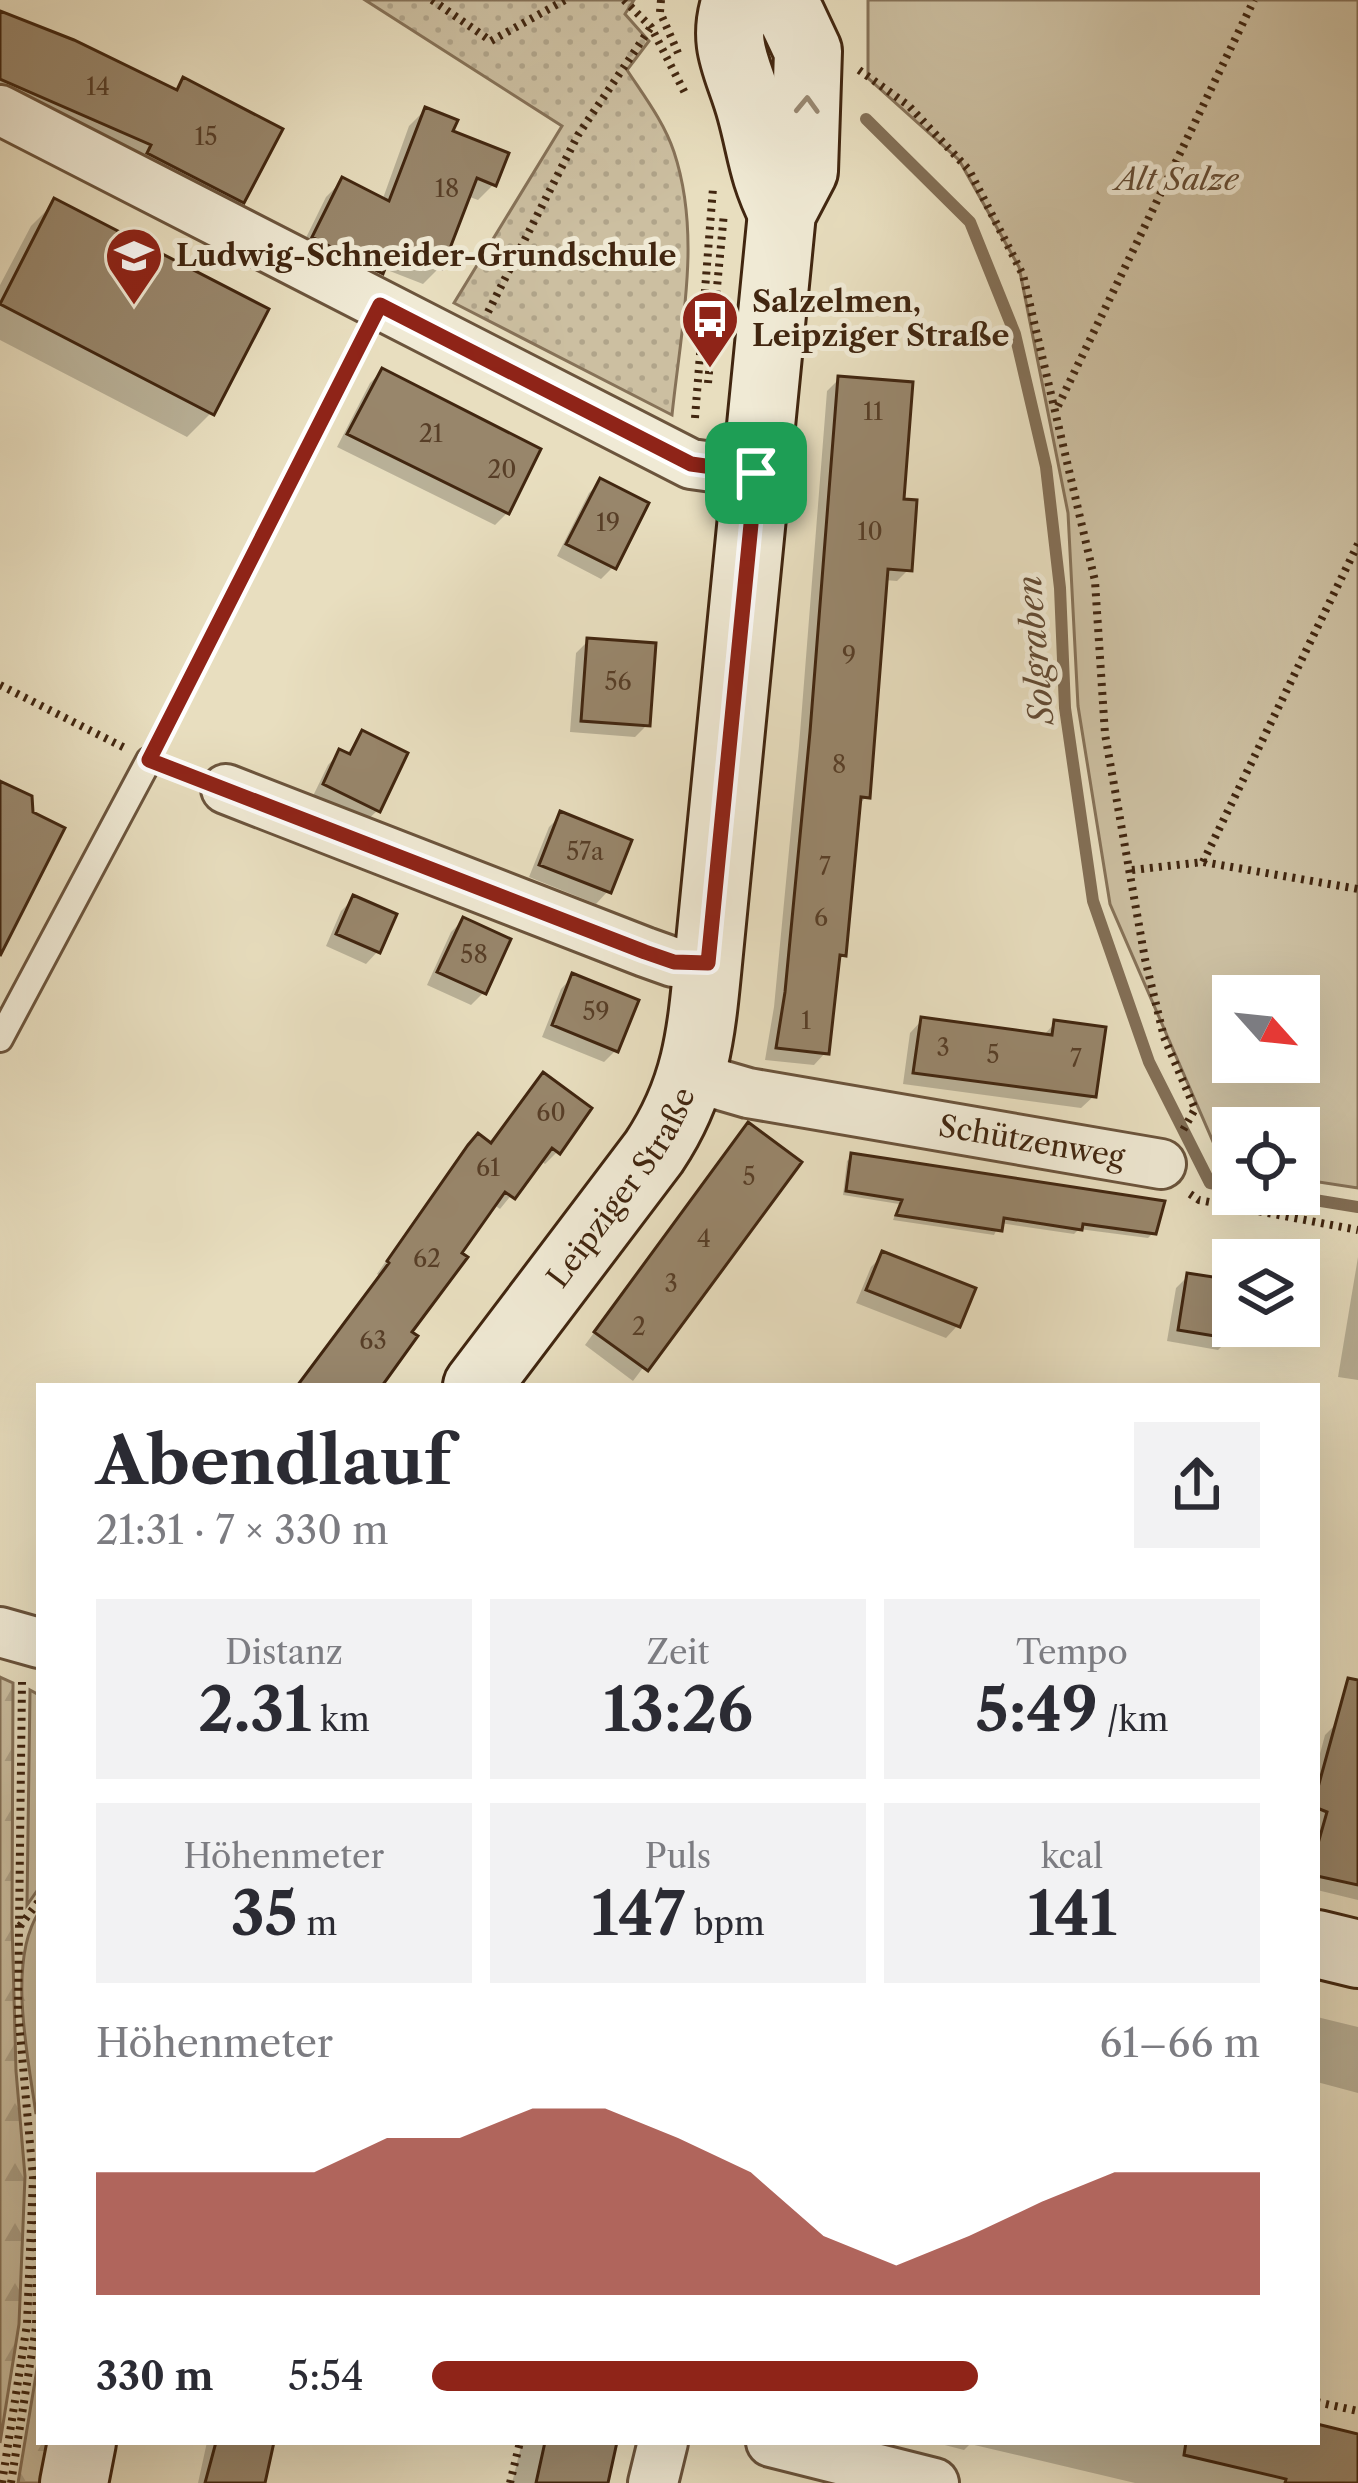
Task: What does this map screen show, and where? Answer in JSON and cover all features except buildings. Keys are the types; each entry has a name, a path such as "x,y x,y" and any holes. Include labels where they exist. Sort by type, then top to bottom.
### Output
{"main road":[{"name":"Leipziger Straße","path":"479,1383 654,1152 677,1118 693,1077 708,963 718,468 753,210 764,177 751,110 730,54 736,0"},
{"name":"Leipziger Straße","path":"753,210 804,171 808,51 778,0"},
{"path":"1320,1945 1358,1954"},
{"path":"74,2483 81,2445"}],"street":[{"path":"0,110 467,350 718,468"},
{"path":"226,789 645,952 674,962 708,963"},
{"name":"Schützenweg","path":"693,1077 748,1093 1162,1164"},
{"path":"653,2483 663,2445"},
{"path":"783,2445 934,2483"}],"lane":[{"path":"0,1039 149,760"}],"path":[{"path":"432,0 491,41 565,0"},
{"path":"624,0 651,27 697,116"},
{"path":"467,350 578,135 664,0"},
{"path":"1057,407 1254,0"},
{"path":"660,12 685,65"},
{"path":"855,67 908,105 969,170 1023,275 1095,581 1105,734 1145,959 1164,1037 1195,1109"},
{"path":"713,170 718,468"},
{"path":"718,468 709,361 753,210"},
{"path":"0,685 149,760 380,305"},
{"path":"1203,862 1358,544"},
{"path":"1132,870 1203,862 1358,889"},
{"name":"Schützenweg","path":"1162,1164 1175,1186 1199,1200 1358,1230"},
{"path":"2,2483 27,2324 33,2177 18,2011 22,1638"},
{"path":"20,1927 36,1905"},
{"path":"11,2483 36,2333"},
{"path":"1320,2403 1358,2411"},
{"path":"510,2483 519,2445"}],"green space":[{"path":"365,0 634,0 625,14 649,41 627,70 670,141 687,216 687,282 672,415 454,303 562,126"},
{"name":"Alt Salze","path":"868,0 1358,0 1358,1188 1320,1182 1320,1107 1212,1107 1212,1139 1110,904 1078,706 1068,513 1019,267 959,160 868,78"},
{"path":"0,1677 13,1683 12,1923 25,2176 19,2324 0,2443"},
{"path":"30,1690 36,1693 36,1892 27,1905"},
{"path":"36,1918 36,2114 22,2010 29,1932"},
{"path":"36,2375 36,2445 47,2445 40,2483 18,2483"}],"waterway":[{"name":"Solgraben","path":"866,119 970,222 1015,334 1046,467 1060,588 1065,708 1093,901 1149,1062 1212,1183"},
{"name":"Solgraben","path":"1320,1201 1358,1207"}],"place":[{"name":"Ludwig-Schneider-Grundschule","path":"134,307"},
{"name":"Salzelmen, Leipziger Straße","path":"710,370"}],"route":[{"path":"380,305 691,464 756,473 708,963 674,962 645,952 149,760 380,305"}]}
